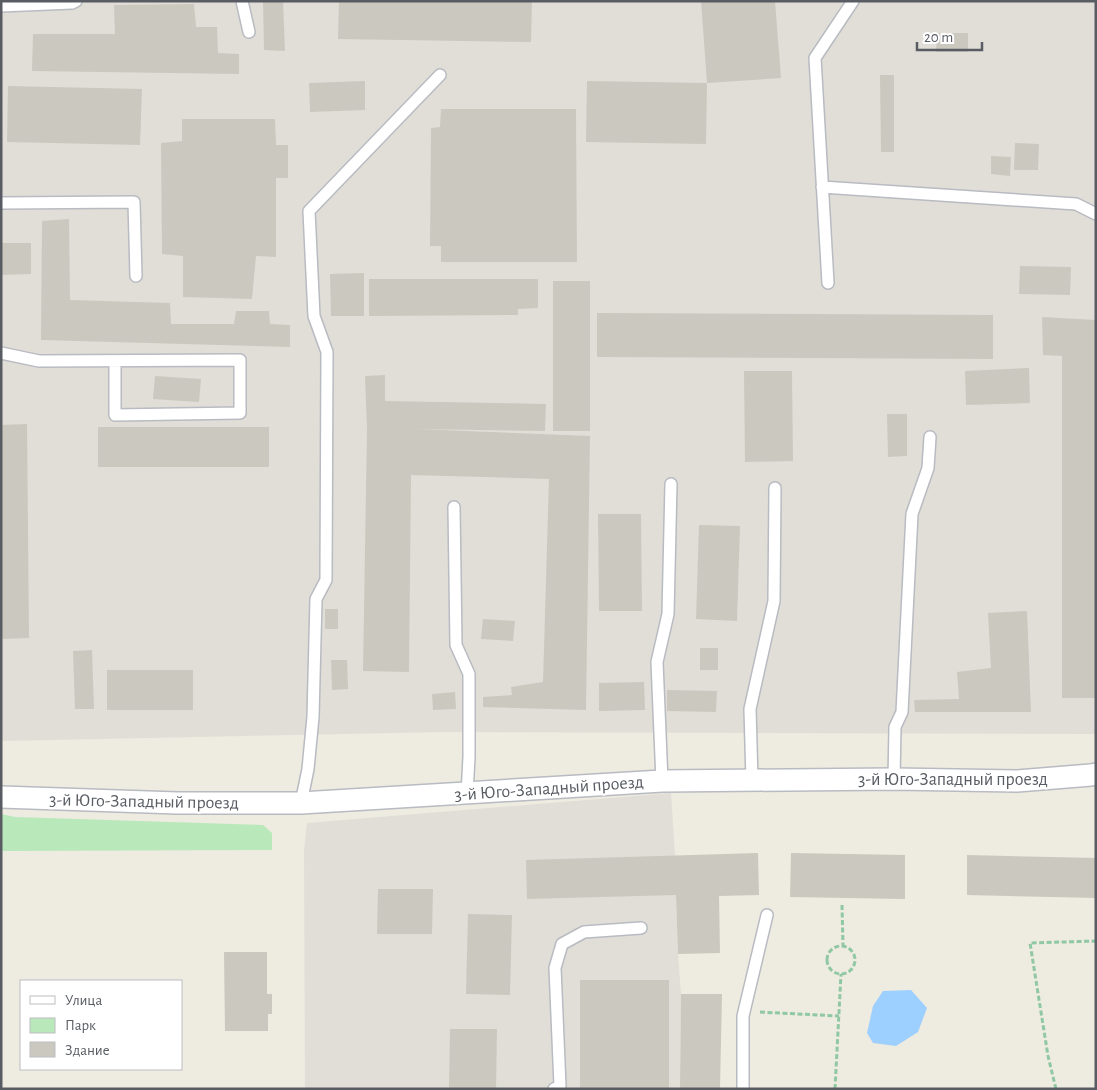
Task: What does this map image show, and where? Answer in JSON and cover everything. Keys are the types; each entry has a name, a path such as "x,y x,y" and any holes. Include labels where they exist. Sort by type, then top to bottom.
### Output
{"street":[{"name":"3-й Юго-Западный проезд","path":"1,796 177,804 301,803 662,781 894,779 1017,781 1091,776 1096,774"}],"lane":[{"path":"1,6 72,3 76,1"},
{"path":"242,1 249,32"},
{"path":"828,283 815,58 853,1"},
{"path":"301,803 308,769 313,717 316,599 326,580 327,352 314,316 310,211 440,75"},
{"path":"822,187 1076,204 1096,214"},
{"path":"1,203 134,202 136,276"},
{"path":"1,353 39,361 240,360 240,413 115,415 115,362"},
{"path":"894,779 895,727 902,712 912,514 928,468 930,437"},
{"path":"662,781 657,662 668,614 670,484"},
{"path":"752,780 750,710 774,601 775,488"},
{"path":"454,507 456,645 469,674 467,794"},
{"path":"743,1089 743,1016 767,915"},
{"path":"558,1088 555,968 562,944 584,932 641,928"}],"path":[{"path":"842,905 843,946"},
{"path":"1056,1089 1048,1056 1030,943 1096,941"},
{"path":"837,946 848,948 855,957 852,969 841,974 831,970 827,959 828,953 837,946"},
{"path":"836,1089 841,974"},
{"path":"745,1011 839,1016"}],"shaded area":[{"path":"1,1 1096,1 1096,734 444,732 1,741"},
{"path":"671,793 681,994 680,1089 305,1089 304,850 307,823"}],"green space":[{"path":"1,814 15,817 263,825 272,833 272,850 1,851"}],"water":[{"path":"911,990 927,1008 918,1032 896,1046 873,1043 867,1033 873,1006 883,991"}],"building":[{"path":"263,1 283,1 285,51 264,50"},
{"path":"339,1 532,1 531,42 338,39"},
{"path":"701,1 775,1 781,78 707,83"},
{"path":"194,4 196,27 217,27 218,53 239,54 239,74 32,71 33,34 115,34 114,5"},
{"path":"937,33 968,33 968,52 936,52"},
{"path":"880,75 894,75 894,152 881,152"},
{"path":"365,81 365,110 310,112 309,83"},
{"path":"587,81 707,83 706,144 586,142"},
{"path":"8,86 142,89 140,145 7,142"},
{"path":"441,109 576,109 577,262 441,262 441,246 430,246 431,128 440,127"},
{"path":"182,119 275,119 276,145 288,145 288,178 276,178 276,257 256,256 252,299 183,297 183,256 162,254 161,143 182,141"},
{"path":"1015,143 1039,144 1038,170 1014,170"},
{"path":"991,156 1011,157 1010,176 991,174"},
{"path":"69,219 70,300 170,303 171,324 234,324 236,311 269,311 270,324 290,325 290,347 41,340 42,221"},
{"path":"1,243 31,243 31,274 1,275"},
{"path":"1020,266 1071,267 1070,295 1019,294"},
{"path":"364,273 364,316 331,316 330,274"},
{"path":"369,279 538,279 538,308 518,309 518,315 369,316"},
{"path":"553,281 590,281 590,431 553,431"},
{"path":"597,313 993,315 993,359 597,357"},
{"path":"1042,317 1096,320 1096,698 1062,698 1062,356 1043,355"},
{"path":"1029,368 1030,403 966,405 965,371"},
{"path":"744,371 792,371 793,461 745,462"},
{"path":"385,375 385,401 546,404 545,431 416,429 590,436 586,710 483,707 483,697 512,695 511,687 543,682 549,479 411,475 409,672 363,671 367,429 365,376"},
{"path":"155,376 201,379 199,402 153,399"},
{"path":"887,414 907,414 907,456 888,457"},
{"path":"27,424 29,638 1,639 1,425"},
{"path":"98,427 269,427 269,467 98,467"},
{"path":"598,514 641,514 642,611 599,611"},
{"path":"699,525 740,526 737,621 696,619"},
{"path":"325,609 338,609 338,629 325,629"},
{"path":"1027,611 1031,712 915,712 914,700 959,699 957,672 991,668 988,613"},
{"path":"483,619 515,621 513,641 481,639"},
{"path":"700,648 718,648 718,670 700,670"},
{"path":"92,650 94,709 75,709 73,651"},
{"path":"331,660 347,660 348,689 332,690"},
{"path":"107,670 193,670 193,710 107,710"},
{"path":"644,682 645,710 599,711 599,683"},
{"path":"667,690 717,691 716,712 667,711"},
{"path":"455,692 456,709 433,710 432,694"},
{"path":"758,853 759,895 719,896 720,953 678,954 676,895 527,899 526,860"},
{"path":"791,853 905,855 905,899 790,897"},
{"path":"967,855 1096,858 1096,898 967,895"},
{"path":"378,889 433,889 432,934 377,934"},
{"path":"468,914 512,915 510,995 466,994"},
{"path":"224,952 267,952 267,994 272,994 272,1014 268,1014 268,1031 225,1031"},
{"path":"580,980 669,980 669,1089 580,1089"},
{"path":"681,994 722,994 720,1089 680,1089"},
{"path":"450,1029 497,1029 496,1089 449,1089"}]}
